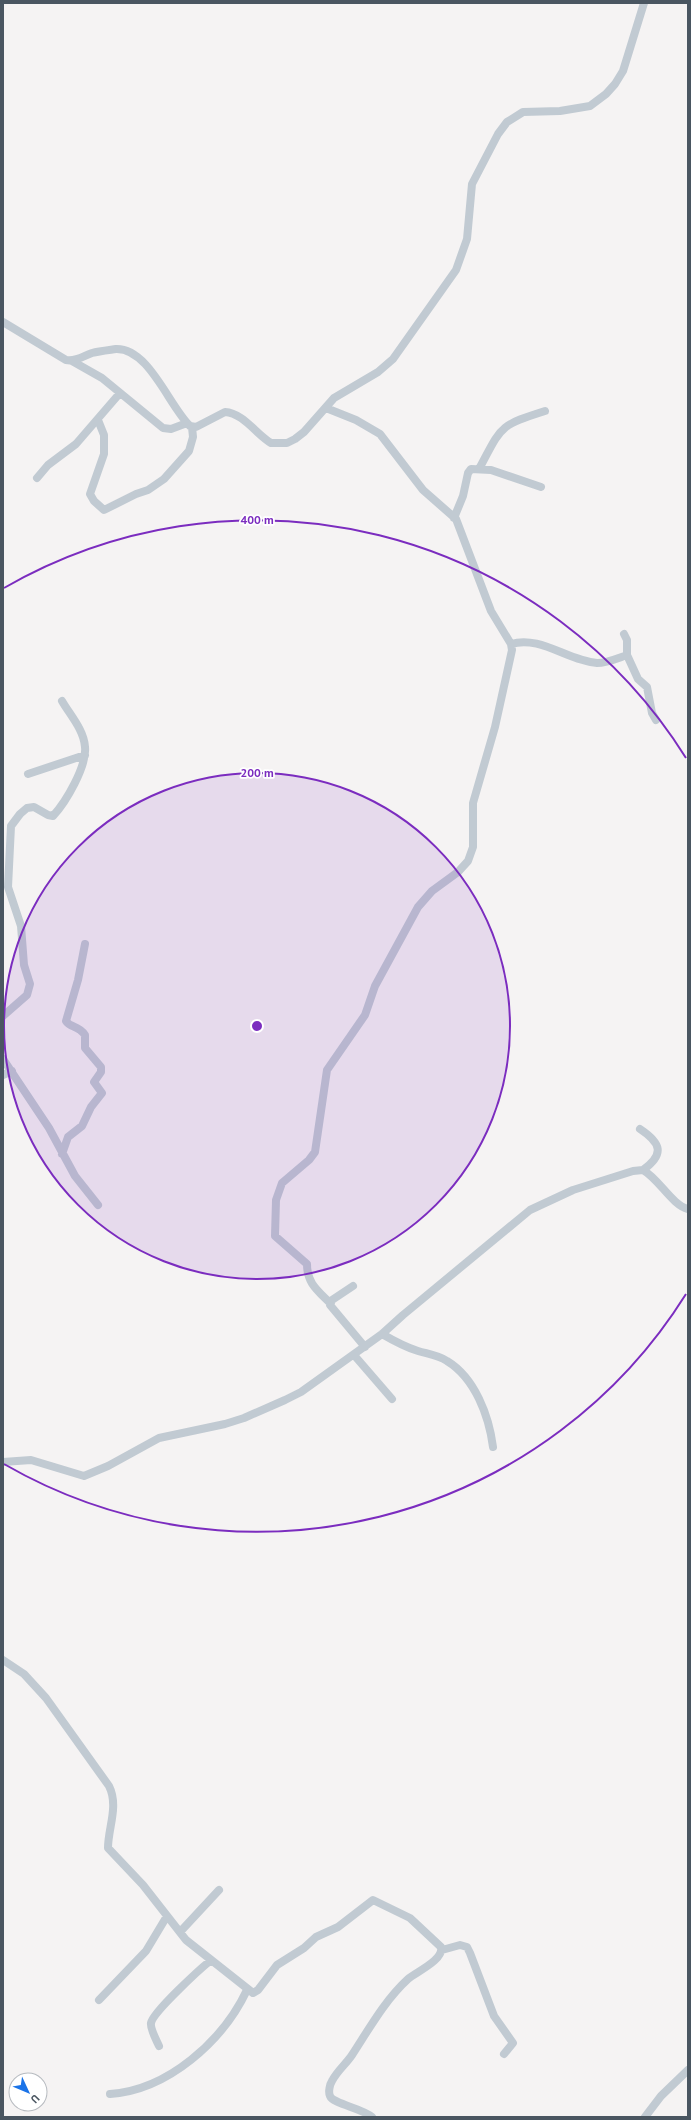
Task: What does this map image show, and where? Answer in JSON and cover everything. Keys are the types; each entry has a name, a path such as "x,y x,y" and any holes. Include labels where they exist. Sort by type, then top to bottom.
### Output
{"street":[{"path":"3,322 62,359 72,361 102,378 164,428 178,428 229,412 241,419 271,443 282,443 295,439 304,432 334,398 378,372 393,359 456,270 467,239 472,184 491,146 507,122 523,112 560,111 590,106 606,94 615,84 623,71 644,3"},
{"path":"72,361 92,353 117,349 128,351 139,357 190,425 192,444 189,450 164,479 148,490 136,494 104,510 94,501 90,494 104,454 104,435 98,420"},
{"path":"37,478 48,465 76,444 120,393"},
{"path":"326,408 356,420 380,434 423,490 454,518 491,611 511,644 512,655 495,727 473,804 473,847 468,861 458,872 425,898 414,913 375,986 365,1015 327,1070 315,1152 309,1160 286,1178 277,1196 275,1236 308,1264 306,1273 312,1284 330,1303 365,1347"},
{"path":"480,469 492,442 502,429 516,420 545,411"},
{"path":"454,518 463,496 468,473 471,469 491,470 541,487"},
{"path":"624,634 627,640 627,655 638,679 646,687 650,708 656,720"},
{"path":"511,644 530,642 568,656 599,663 627,655"},
{"path":"3,1016 27,995 30,984 24,964 21,926 8,887 11,826 20,814 27,808 34,807 48,815 53,816 69,795 85,755 85,747 79,729 62,701"},
{"path":"28,774 85,755"},
{"path":"3,882 9,869"},
{"path":"62,1154 68,1137 82,1126 91,1107 102,1093 94,1082 101,1072 101,1067 85,1048 86,1035 79,1028 70,1026 66,1021 78,980 84,944"},
{"path":"3,1059 50,1128 62,1154 75,1176 98,1205"},
{"path":"3,1075 12,1071"},
{"path":"3,1462 31,1460 84,1476 108,1466 159,1438 237,1420 302,1392 382,1334 530,1210 573,1190 633,1171 642,1170 654,1161 658,1151 656,1141 640,1128"},
{"path":"642,1170 661,1185 680,1205 688,1209"},
{"path":"330,1303 334,1298 353,1286"},
{"path":"382,1334 418,1351 448,1361 469,1382 480,1400 493,1447"},
{"path":"354,1355 392,1399"},
{"path":"3,1660 24,1674 46,1698 109,1786 112,1792 113,1811 108,1848 143,1885 196,1950 238,1980 247,1990 253,1993 258,1990 277,1965 304,1948 316,1937 338,1928 374,1900 410,1918 441,1947 442,1950"},
{"path":"180,1932 219,1890"},
{"path":"99,2000 146,1951 167,1916"},
{"path":"372,2117 361,2109 340,2103 331,2098 329,2094 331,2082 353,2053 368,2029 404,1983 429,1965 442,1950 460,1945 467,1947 494,2016 513,2043 504,2054"},
{"path":"159,2046 151,2026 153,2018 189,1978 210,1961"},
{"path":"110,2094 131,2091 150,2085 182,2066 206,2045 233,2014 247,1990"},
{"path":"645,2117 661,2096 688,2070"}]}
